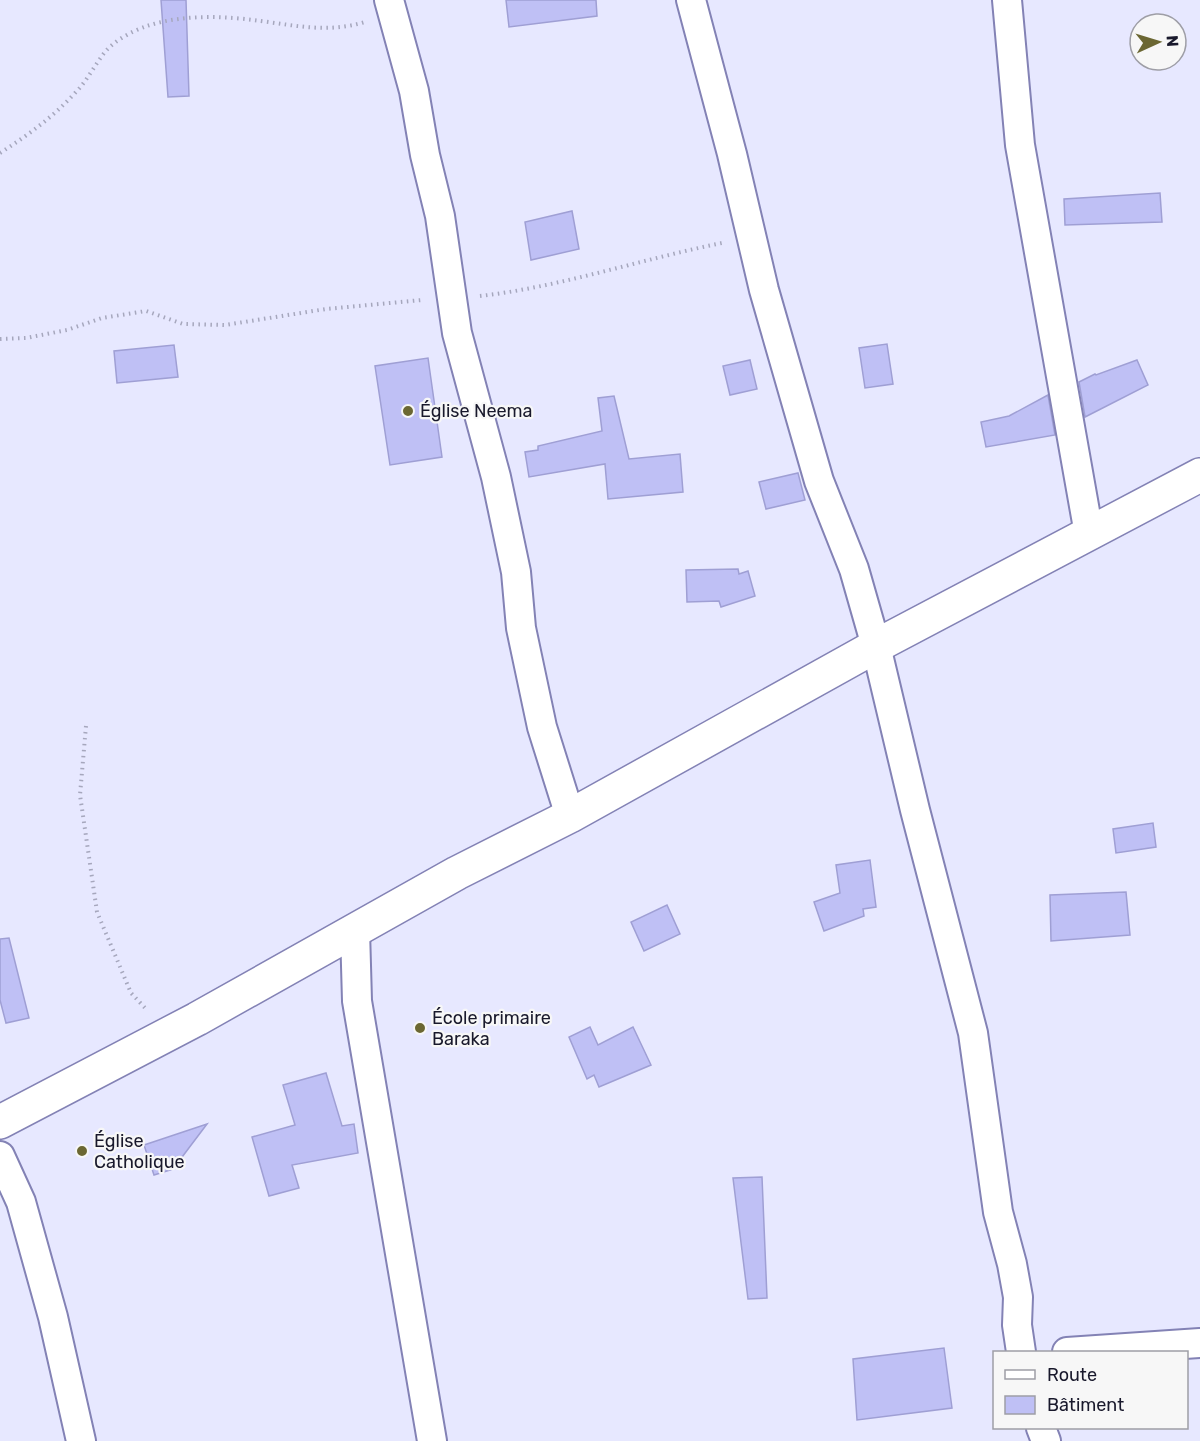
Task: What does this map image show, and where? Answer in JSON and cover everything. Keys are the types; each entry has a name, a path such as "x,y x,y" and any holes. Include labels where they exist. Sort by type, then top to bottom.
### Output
{"highway":[{"path":"0,1122 170,1033 457,873 570,816 876,646 1200,475"}],"street":[{"path":"691,0 732,154 764,290 819,481 854,569 876,646 918,822 973,1034 998,1212 1018,1296 1017,1325 1021,1351"},
{"path":"1007,0 1020,145 1089,534"},
{"path":"391,7 414,91 425,155 440,216 458,333 496,477 516,572 521,628 542,727 570,816"},
{"path":"355,930 357,1001 432,1441"},
{"path":"0,1156 21,1202 53,1317 81,1441"},
{"path":"1079,1351 1200,1343"}],"path":[{"path":"0,153 39,128 65,104 78,90 103,53 119,40 147,26 186,18 235,18 304,29 327,29 356,25 391,7"},
{"path":"0,339 26,338 67,330 102,318 146,311 183,324 225,325 326,309 491,295 549,284 677,252 752,237"},
{"path":"86,726 80,795 97,912 131,993 170,1033"}],"building":[{"path":"161,0 186,0 189,96 168,97"},
{"path":"506,0 596,0 597,16 509,27"},
{"path":"1160,193 1162,222 1065,225 1064,199"},
{"path":"572,211 579,249 531,260 525,222"},
{"path":"887,344 893,384 865,388 859,348"},
{"path":"174,345 178,377 117,383 114,351"},
{"name":"Église Neema","path":"428,358 442,457 390,465 375,366"},
{"path":"750,360 757,389 730,395 723,366"},
{"path":"1137,360 1148,385 1085,417 1079,382 1095,374"},
{"path":"1048,395 1055,435 986,447 981,422 1009,416"},
{"path":"614,396 629,459 680,454 683,492 608,499 605,464 529,477 525,452 538,450 538,446 602,431 598,398"},
{"path":"798,473 805,500 766,509 759,482"},
{"path":"738,569 739,574 748,571 755,596 721,607 719,601 687,602 686,570"},
{"path":"1153,823 1156,847 1116,853 1113,829"},
{"path":"870,860 876,907 863,909 864,916 824,931 814,902 840,893 836,865"},
{"path":"1126,892 1130,935 1051,941 1050,895"},
{"path":"667,905 680,934 644,951 631,922"},
{"path":"9,938 29,1018 6,1023 0,1000 0,939"},
{"path":"590,1027 598,1045 633,1027 651,1065 599,1087 594,1075 587,1079 569,1037"},
{"path":"326,1073 342,1126 354,1124 358,1153 292,1165 299,1188 269,1196 252,1137 295,1125 283,1085"},
{"path":"207,1124 173,1169 154,1175 144,1145"},
{"path":"762,1177 767,1298 748,1299 733,1178"},
{"path":"944,1348 952,1408 857,1420 853,1359"}],"place":[{"name":"Église Neema","path":"408,411"},
{"name":"École primaire Baraka","path":"420,1028"},
{"name":"Église Catholique","path":"82,1151"}]}
